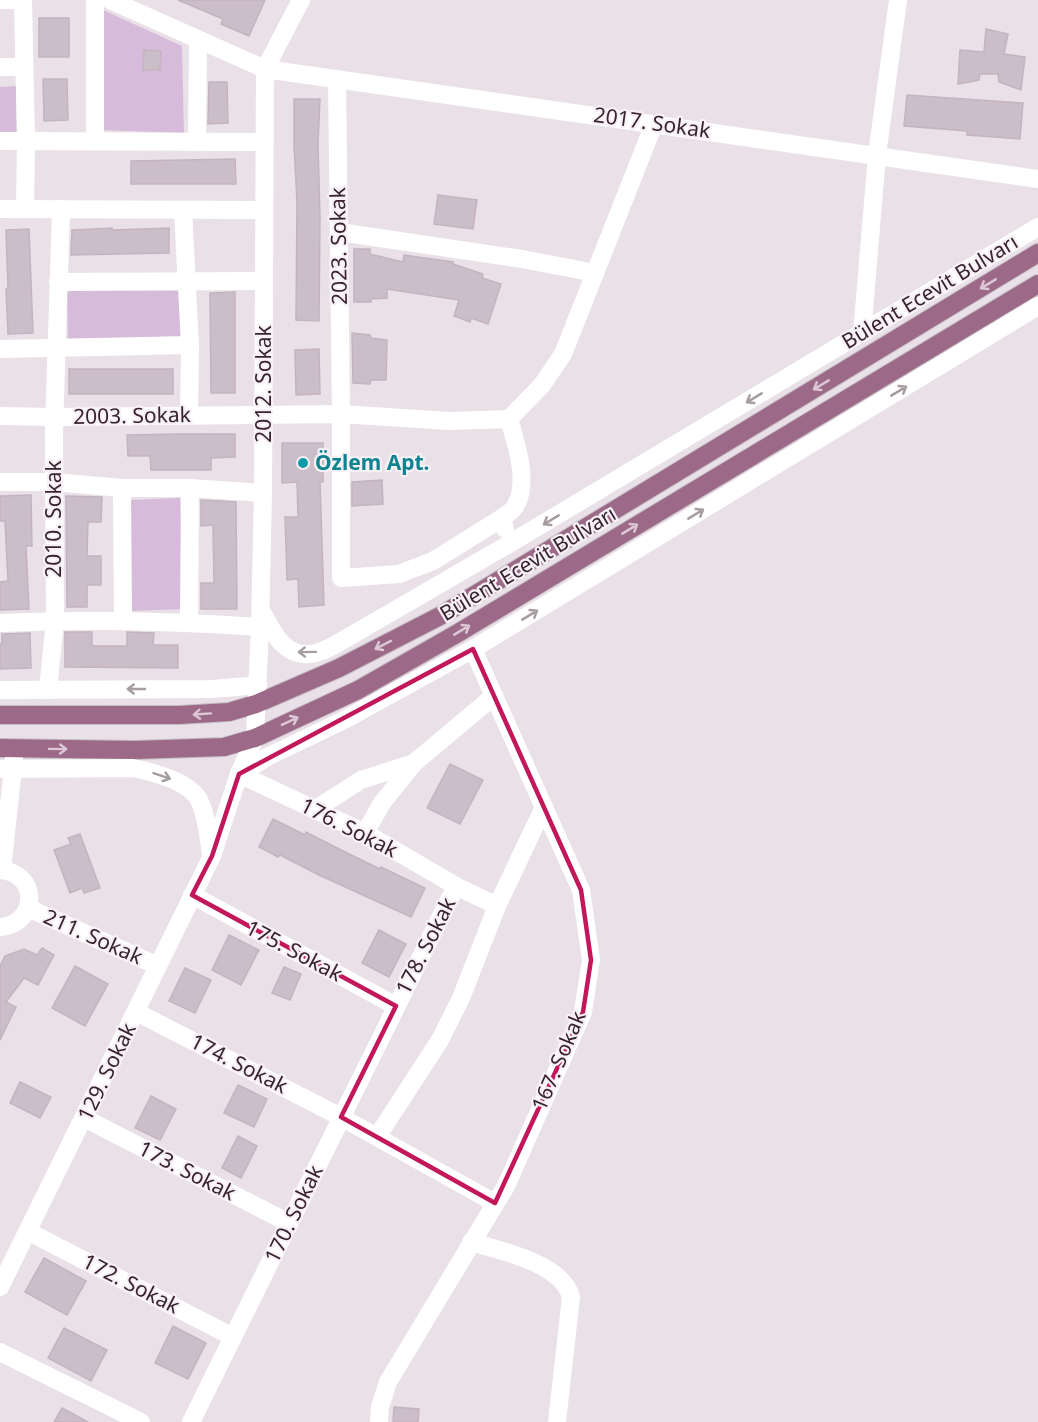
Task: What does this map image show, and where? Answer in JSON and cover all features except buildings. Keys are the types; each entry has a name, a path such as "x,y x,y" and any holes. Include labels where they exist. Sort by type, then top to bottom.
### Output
{"main road":[{"name":"Bülent Ecevit Bulvarı","path":"0,715 179,716 229,712 256,704 339,668 440,616 1038,253"},
{"name":"Bülent Ecevit Bulvarı","path":"8,748 134,759 224,747 255,738 358,690 458,633 1038,284"}],"street":[{"path":"0,0 19,0"},
{"path":"23,0 25,208"},
{"path":"95,0 95,141"},
{"name":"2017. Sokak","path":"110,0 265,69 1038,179"},
{"name":"2012. Sokak","path":"212,856 239,774 255,738 263,493 265,69 301,0"},
{"path":"862,334 877,155 898,0"},
{"path":"198,41 198,141"},
{"path":"0,67 23,67"},
{"name":"2023. Sokak","path":"337,79 341,578 399,574 433,561 502,518"},
{"path":"510,544 502,518 516,506 521,482 519,457 509,419 542,385 563,354 654,124"},
{"path":"0,141 264,142"},
{"path":"0,209 264,210"},
{"name":"2010. Sokak","path":"48,690 55,620 54,417 61,209"},
{"path":"183,210 190,345 189,415"},
{"path":"0,623 55,620 189,622 260,619 285,647 299,654 312,654 333,646 510,544 1038,227"},
{"path":"339,232 522,259 595,273"},
{"path":"58,282 264,281"},
{"path":"239,774 269,756 344,720 474,649 1038,306"},
{"path":"0,350 190,345"},
{"name":"2003. Sokak","path":"0,416 341,414 449,421 509,419"},
{"path":"0,482 54,482 122,488 190,488 263,493"},
{"path":"122,488 123,620"},
{"path":"189,622 190,488"},
{"name":"167. Sokak","path":"379,1422 380,1407 388,1382 506,1186 583,1012 591,960 581,890 474,649"},
{"path":"0,690 213,689 258,685"},
{"path":"365,833 382,802 414,763 494,696"},
{"path":"0,927 15,923 20,919 28,908 29,895 25,882 15,873 1,870 8,748"},
{"path":"6,769 134,759 148,771 174,780 198,796 204,810 212,856"},
{"path":"314,810 361,780 414,763"},
{"name":"176. Sokak","path":"239,774 365,833 456,886 497,906"},
{"path":"377,1137 440,1040 461,998 497,906 544,807"},
{"name":"129. Sokak","path":"0,1287 212,856"},
{"name":"178. Sokak","path":"396,1006 456,886"},
{"name":"175. Sokak","path":"192,895 396,1006"},
{"name":"211. Sokak","path":"28,908 158,966"},
{"name":"170. Sokak","path":"191,1422 396,1006"},
{"name":"174. Sokak","path":"136,1012 342,1117 495,1203"},
{"name":"173. Sokak","path":"84,1118 289,1223"},
{"name":"172. Sokak","path":"29,1232 233,1337"},
{"path":"471,1242 525,1258 553,1274 568,1288 571,1297 557,1422"},
{"path":"0,1352 141,1422"}],"highlighted area":[{"path":"473,649 581,890 591,960 583,1012 495,1203 341,1117 396,1006 192,895 212,856 239,774"}],"shaded area":[{"path":"101,9 182,46 184,133 99,130"},
{"path":"16,86 17,132 0,132 0,87"},
{"path":"179,287 181,338 68,342 67,291"},
{"path":"180,498 184,609 132,611 128,500"}],"place":[{"name":"Özlem Apt.","path":"303,463"}]}
